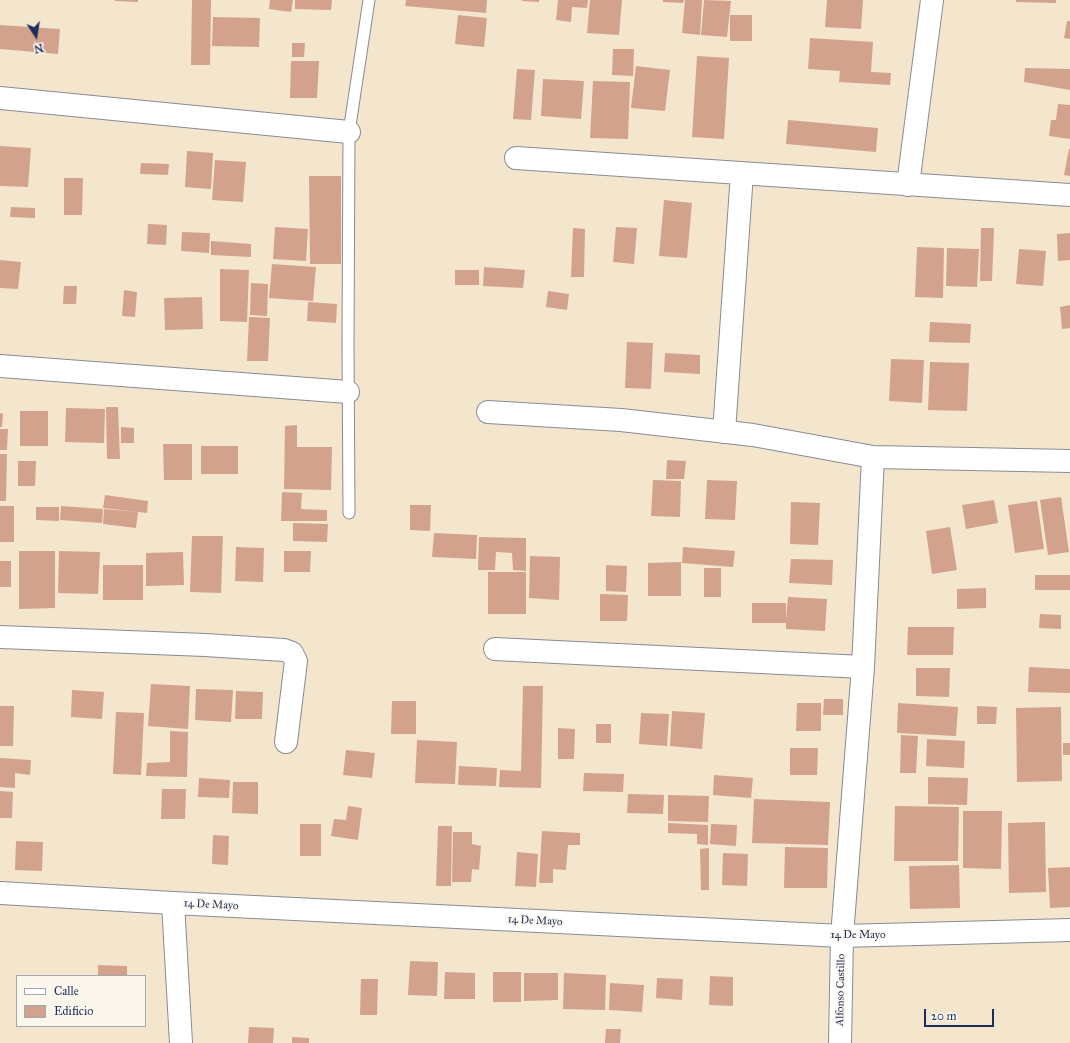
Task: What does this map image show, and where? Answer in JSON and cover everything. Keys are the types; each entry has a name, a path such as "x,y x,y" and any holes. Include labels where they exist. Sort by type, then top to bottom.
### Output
{"street":[{"path":"908,185 932,0"},
{"path":"0,98 349,132"},
{"path":"516,158 1070,195"},
{"path":"724,432 742,174"},
{"path":"0,366 348,392"},
{"path":"488,412 621,420 753,435 873,457 1070,461"},
{"name":"Alfonso Castillo","path":"840,1043 842,936 863,667 873,457"},
{"path":"0,637 205,645 284,650 292,653 296,661 286,742"},
{"path":"495,649 863,667"},
{"name":"14 De Mayo","path":"0,893 842,936 1070,930"},
{"path":"173,903 181,1043"}],"lane":[{"path":"349,513 349,132 369,0"}],"building":[{"path":"138,0 138,2 115,1"},
{"path":"192,0 211,0 210,65 191,65"},
{"path":"270,0 293,0 291,12 269,9"},
{"path":"295,0 332,0 331,10 295,9"},
{"path":"406,0 487,0 486,13 405,6"},
{"path":"539,0 539,2 522,1"},
{"path":"558,0 588,0 587,8 572,7 571,22 556,20"},
{"path":"590,0 622,0 619,35 587,33"},
{"path":"663,0 684,0 683,3 663,2"},
{"path":"685,0 702,0 700,35 682,33"},
{"path":"704,0 731,1 727,37 701,35"},
{"path":"827,0 863,0 861,29 825,27"},
{"path":"1016,0 1056,0 1056,3 1016,2"},
{"path":"458,15 487,18 484,47 455,44"},
{"path":"730,15 752,15 752,41 730,41"},
{"path":"213,17 260,18 259,47 212,46"},
{"path":"1067,21 1070,21 1070,39 1064,38"},
{"path":"0,25 60,29 58,54 0,49"},
{"path":"810,38 873,42 871,72 891,73 890,85 839,82 840,71 808,69"},
{"path":"292,43 305,43 304,57 292,57"},
{"path":"613,49 634,49 633,76 612,75"},
{"path":"697,56 729,58 724,139 692,137"},
{"path":"291,61 319,61 317,98 290,98"},
{"path":"636,66 670,70 665,111 631,108"},
{"path":"1025,68 1070,69 1070,90 1024,82"},
{"path":"517,69 535,70 531,120 513,119"},
{"path":"543,79 584,81 581,119 541,116"},
{"path":"593,81 630,82 628,139 590,138"},
{"path":"1058,104 1070,105 1070,139 1049,136 1051,120 1056,120"},
{"path":"788,120 878,128 876,152 786,144"},
{"path":"0,146 31,148 28,187 0,186"},
{"path":"1070,149 1070,176 1064,175"},
{"path":"187,151 213,153 211,189 185,187"},
{"path":"215,160 246,162 243,202 212,200"},
{"path":"141,163 169,164 168,175 140,174"},
{"path":"309,176 341,176 341,264 310,264"},
{"path":"64,178 83,178 82,215 64,215"},
{"path":"664,200 692,203 687,258 659,256"},
{"path":"11,207 35,208 35,218 10,217"},
{"path":"148,224 167,225 166,245 147,244"},
{"path":"275,227 308,229 306,261 273,259"},
{"path":"616,227 637,228 634,264 613,262"},
{"path":"573,228 585,229 584,277 571,277"},
{"path":"981,228 994,228 992,281 980,281"},
{"path":"182,232 210,233 209,253 181,251"},
{"path":"1070,233 1070,260 1058,261 1057,234"},
{"path":"211,241 251,244 251,257 211,255"},
{"path":"917,247 944,248 943,298 915,297"},
{"path":"947,248 979,249 977,287 946,286"},
{"path":"1019,249 1046,251 1043,286 1016,284"},
{"path":"0,260 21,262 18,289 0,288"},
{"path":"272,264 316,267 313,301 269,298"},
{"path":"484,267 525,270 523,288 483,286"},
{"path":"220,269 249,270 247,322 220,321"},
{"path":"455,270 479,270 479,285 455,285"},
{"path":"251,283 268,284 267,316 250,315"},
{"path":"64,286 77,286 76,304 63,304"},
{"path":"124,290 137,292 135,317 122,316"},
{"path":"548,291 569,294 567,310 546,307"},
{"path":"202,297 203,329 165,330 164,298"},
{"path":"308,302 337,304 336,323 307,321"},
{"path":"1070,305 1070,328 1062,329 1060,307"},
{"path":"249,317 270,318 268,361 247,361"},
{"path":"930,322 971,324 970,343 929,342"},
{"path":"627,342 653,343 651,389 625,388"},
{"path":"665,353 700,355 700,374 664,372"},
{"path":"891,359 924,360 922,403 889,401"},
{"path":"930,362 969,363 967,411 928,410"},
{"path":"106,407 118,407 120,459 107,459"},
{"path":"66,408 105,409 104,443 65,442"},
{"path":"20,411 48,411 48,446 20,446"},
{"path":"0,413 3,414 2,427 0,427"},
{"path":"297,425 297,447 332,447 331,490 284,489 285,426"},
{"path":"121,427 134,428 134,443 121,443"},
{"path":"0,429 8,429 7,450 0,450"},
{"path":"163,444 192,444 192,480 164,480"},
{"path":"201,446 238,446 238,474 201,474"},
{"path":"0,454 7,454 6,501 0,501"},
{"path":"667,460 686,461 684,479 666,479"},
{"path":"18,461 36,461 35,486 18,486"},
{"path":"653,480 681,481 680,517 651,516"},
{"path":"707,480 737,481 735,520 705,519"},
{"path":"282,492 302,493 301,509 327,510 327,521 281,521"},
{"path":"105,495 148,501 147,513 103,508"},
{"path":"1061,497 1069,552 1048,555 1040,500"},
{"path":"994,500 998,523 966,529 962,505"},
{"path":"1037,501 1044,549 1015,553 1008,505"},
{"path":"791,502 820,503 818,545 790,544"},
{"path":"410,505 431,505 430,531 410,530"},
{"path":"0,506 14,506 14,542 0,542"},
{"path":"61,506 103,509 102,523 60,520"},
{"path":"36,507 59,507 59,521 36,520"},
{"path":"104,509 138,512 136,528 103,524"},
{"path":"293,523 328,524 327,542 293,541"},
{"path":"950,527 957,570 932,574 926,531"},
{"path":"434,533 477,535 476,559 432,557"},
{"path":"192,536 223,536 221,593 190,592"},
{"path":"479,537 526,538 526,571 513,570 512,553 496,552 495,570 478,570"},
{"path":"236,547 264,548 263,582 235,581"},
{"path":"683,547 735,551 733,567 682,563"},
{"path":"19,551 55,551 55,608 19,609"},
{"path":"59,551 100,552 98,594 58,593"},
{"path":"284,551 311,551 310,572 284,572"},
{"path":"183,552 184,585 146,586 146,553"},
{"path":"530,556 560,557 559,600 529,598"},
{"path":"791,559 833,560 832,585 789,583"},
{"path":"0,561 11,561 11,587 0,587"},
{"path":"681,562 681,596 648,596 648,563"},
{"path":"103,565 143,565 143,600 103,600"},
{"path":"606,565 627,566 626,592 606,591"},
{"path":"704,568 721,568 721,597 704,597"},
{"path":"488,572 526,572 526,614 488,614"},
{"path":"1035,575 1070,575 1070,590 1035,590"},
{"path":"986,588 986,608 957,609 957,589"},
{"path":"600,594 628,595 627,621 600,621"},
{"path":"788,597 827,599 825,631 786,629 786,623 752,623 752,603 786,603 786,620"},
{"path":"1040,614 1061,615 1061,629 1039,628"},
{"path":"908,627 954,627 953,655 907,655"},
{"path":"1029,667 1070,669 1070,693 1028,692"},
{"path":"916,668 950,668 949,697 916,696"},
{"path":"151,684 190,686 188,729 148,726"},
{"path":"523,686 543,686 541,788 499,787 500,770 521,771"},
{"path":"196,689 233,690 231,722 195,720"},
{"path":"72,690 104,692 102,719 71,717"},
{"path":"236,691 263,692 262,719 235,719"},
{"path":"824,699 843,699 843,715 823,715"},
{"path":"392,701 416,701 416,734 391,734"},
{"path":"797,703 821,703 821,731 796,731"},
{"path":"898,703 958,707 956,736 897,733"},
{"path":"0,706 14,706 13,746 0,746"},
{"path":"977,706 997,707 996,724 977,724"},
{"path":"1061,707 1062,781 1017,782 1016,708"},
{"path":"672,711 705,713 702,749 670,746"},
{"path":"116,712 144,713 141,775 113,774"},
{"path":"641,713 669,714 667,746 639,744"},
{"path":"596,724 611,724 611,743 596,743"},
{"path":"558,728 575,729 574,759 558,759"},
{"path":"170,731 188,732 187,777 146,776 147,763 170,762"},
{"path":"901,735 918,736 916,773 900,773"},
{"path":"927,739 965,741 964,768 926,766"},
{"path":"417,740 457,742 455,784 415,783"},
{"path":"1063,743 1070,743 1070,755 1063,755"},
{"path":"790,748 818,748 817,775 790,775"},
{"path":"346,750 375,753 372,778 343,775"},
{"path":"0,758 31,760 30,775 15,773 15,788 0,787"},
{"path":"459,766 497,768 496,786 458,785"},
{"path":"584,773 624,774 623,792 583,791"},
{"path":"714,775 753,778 751,798 713,795"},
{"path":"928,777 968,778 967,805 928,804"},
{"path":"199,778 230,780 229,798 198,797"},
{"path":"233,782 258,782 258,814 232,813"},
{"path":"162,789 186,789 185,819 161,819"},
{"path":"0,791 13,792 12,818 0,818"},
{"path":"628,794 664,795 663,814 627,813"},
{"path":"668,795 709,796 708,822 668,821"},
{"path":"754,799 830,802 828,845 752,843"},
{"path":"348,806 362,808 358,840 331,836 334,819 346,820"},
{"path":"895,806 959,807 958,861 894,861"},
{"path":"963,811 1002,811 1001,869 963,868"},
{"path":"1045,822 1046,892 1009,893 1008,823"},
{"path":"668,823 708,825 708,845 697,844 697,834 668,833"},
{"path":"300,824 321,824 321,856 300,856"},
{"path":"711,824 737,825 736,846 710,844"},
{"path":"438,826 452,826 451,886 436,886"},
{"path":"542,831 580,833 580,845 568,845 566,870 553,869 553,883 539,883"},
{"path":"453,832 472,832 472,844 481,846 479,870 472,869 471,882 452,882"},
{"path":"213,835 229,836 228,865 212,864"},
{"path":"16,841 43,842 42,871 15,870"},
{"path":"785,847 828,848 827,888 784,888"},
{"path":"709,848 709,890 701,890 700,849"},
{"path":"517,852 538,854 536,887 515,886"},
{"path":"723,853 748,854 747,886 722,885"},
{"path":"959,865 960,908 910,909 909,866"},
{"path":"1070,867 1070,907 1050,908 1048,868"},
{"path":"410,961 438,962 437,996 408,995"},
{"path":"98,965 127,966 127,975 98,975"},
{"path":"445,972 475,973 475,999 444,999"},
{"path":"493,972 521,972 521,1002 493,1002"},
{"path":"524,973 558,973 558,1000 524,1001"},
{"path":"564,973 606,975 605,1010 563,1009"},
{"path":"710,976 733,977 733,1006 709,1005"},
{"path":"657,978 683,979 682,1000 656,998"},
{"path":"361,979 378,979 377,1015 360,1015"},
{"path":"610,983 644,985 642,1012 609,1010"},
{"path":"249,1027 274,1028 273,1043 248,1043"},
{"path":"606,1029 621,1029 620,1043 605,1043"},
{"path":"292,1037 309,1038 309,1043 292,1043"}]}
